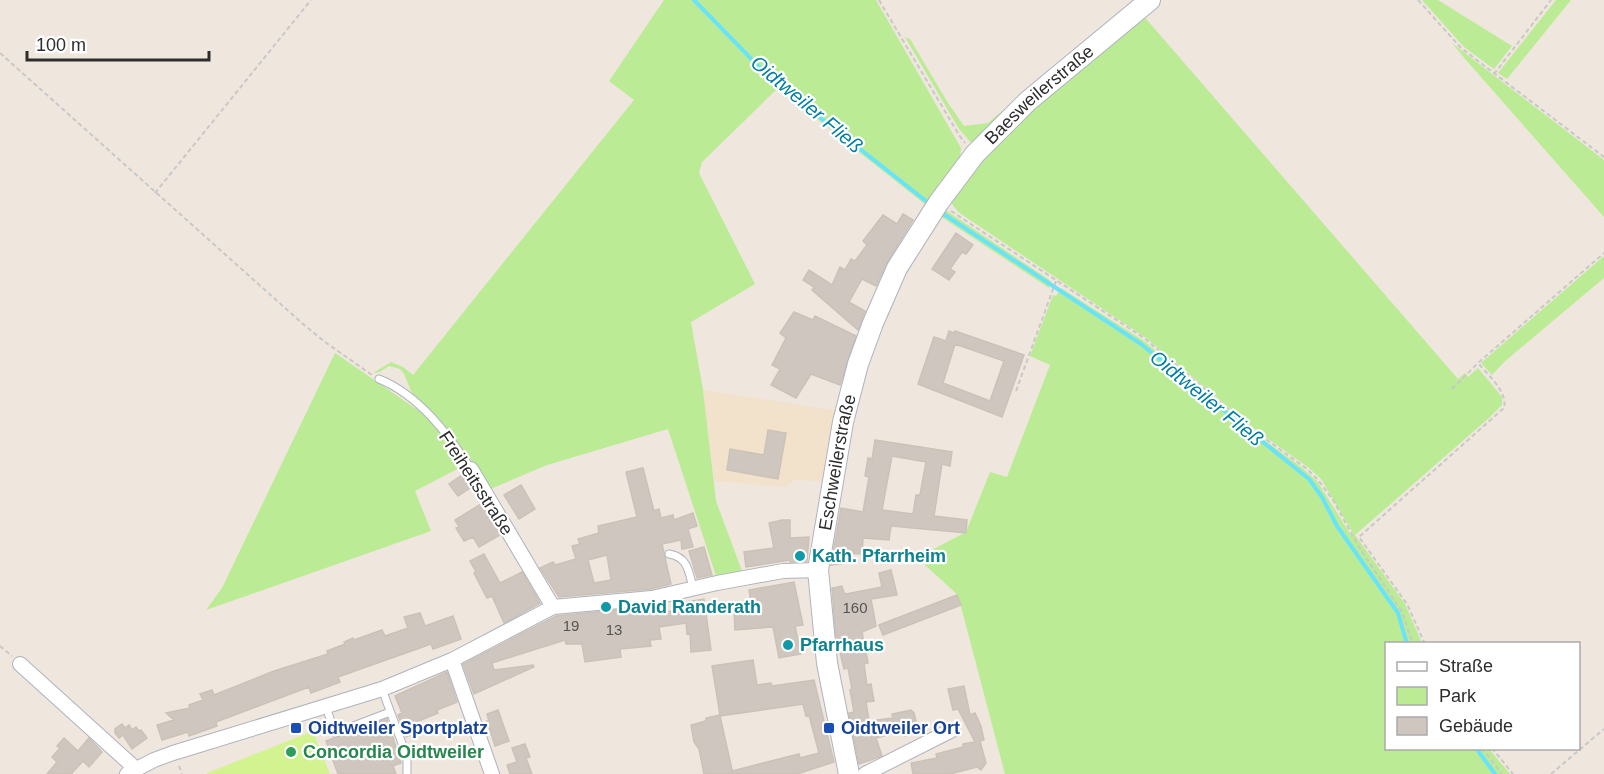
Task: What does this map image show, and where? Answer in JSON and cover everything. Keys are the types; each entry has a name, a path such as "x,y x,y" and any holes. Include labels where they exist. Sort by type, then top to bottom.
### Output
{"street":[{"name":"Baesweilerstraße","path":"939,202 975,154 1028,101 1150,0"},
{"name":"Eschweilerstraße","path":"849,774 827,663 818,570 843,422 858,364 897,268 939,202"},
{"name":"Freiheitsstraße","path":"471,469 553,607"},
{"path":"20,664 131,771 173,753 382,689 452,660 553,607 652,598 783,571 818,570"},
{"path":"452,660 492,774"},
{"path":"865,774 952,730"}],"lane":[{"name":"Freiheitsstraße","path":"379,379 395,386 434,419 454,442 471,469"},
{"path":"669,554 684,559 693,588"},
{"path":"382,689 407,757 407,774"},
{"path":"326,707 335,733 390,712"}],"path":[{"path":"155,193 311,0"},
{"path":"879,0 958,135 975,154"},
{"path":"1418,0 1461,48 1604,157"},
{"path":"1494,74 1551,0"},
{"path":"0,53 303,324 379,379"},
{"path":"939,202 1056,283 1144,338 1256,432 1307,469 1332,500 1359,547 1402,612 1412,642"},
{"path":"1452,389 1478,363 1604,253"},
{"path":"1016,391 1056,283"},
{"path":"1424,642 1407,604 1359,537 1504,408 1506,402 1503,395 1478,363"},
{"path":"1580,749 1604,729"},
{"path":"1484,750 1502,774"},
{"path":"1494,750 1513,774"},
{"path":"1551,774 1579,750"}],"shaded area":[{"path":"703,390 835,410 821,482 796,479 786,487 714,481"}],"green space":[{"path":"664,0 876,0 961,148 960,160 926,205 778,88 702,162 699,173 755,284 691,322 703,390 716,501 742,571 716,576 668,429 547,465 488,490 472,462 445,428 414,398 400,369 389,366 380,372 373,373 391,362 403,367 413,375 634,100 609,81"},
{"path":"1134,0 1141,0 975,147 959,129 905,37 910,39 964,126 988,123"},
{"path":"1422,0 1438,0 1512,46 1494,69 1464,47"},
{"path":"1556,0 1571,0 1507,79 1498,73"},
{"path":"1141,13 1458,379 1465,373 1468,377 1478,368 1502,397 1502,405 1490,417 1355,535 1405,604 1422,642 1385,642 1385,750 1490,750 1510,774 1005,774 958,595 925,565 928,552 966,532 990,472 1007,477 1050,365 1030,356 1053,295 1056,296 1061,288 1144,341 1256,434 1300,466 1317,481 1351,535 1354,535 1321,479 1309,468 1257,431 1146,338 955,208 950,200 995,142"},
{"path":"1452,43 1604,160 1604,217 1466,60"},
{"path":"944,209 1051,281 1049,288 939,215"},
{"path":"1604,256 1604,278 1504,362 1492,375 1481,363"},
{"path":"335,353 422,413 448,440 465,465 415,491 431,531 206,610 222,588"},
{"name":"Concordia Oidtweiler","path":"313,731 330,774 207,774 207,773"}],"building":[{"path":"903,214 913,220 887,262 876,286 862,279 849,302 865,311 858,330 812,290 814,287 803,280 809,270 832,285 840,267 845,270 851,259 855,261 867,245 863,241 883,215 897,224"},
{"path":"956,233 973,245 966,254 962,252 950,269 955,272 949,280 932,269"},
{"path":"794,312 813,320 815,316 856,336 840,385 811,374 796,398 771,385 780,369 772,365 786,338 780,333"},
{"path":"949,331 954,333 955,331 1024,355 1002,417 918,384 934,337 946,341","holes":["955,344 1004,361 990,401 943,383"]},
{"path":"768,430 786,433 778,479 727,470 730,449 764,455"},
{"path":"875,440 952,452 950,466 942,464 934,516 967,520 966,533 891,526 889,540 863,538 862,554 847,553 846,563 831,565 841,508 863,512 869,477 865,476 868,458 872,459","holes":["892,456 926,462 920,495 916,495 913,514 882,510"]},
{"path":"643,468 654,511 659,509 661,518 673,515 674,520 693,513 697,526 688,529 693,547 682,549 681,540 662,544 671,584 651,589 559,597 540,568 553,562 555,565 576,559 572,546 580,544 578,539 599,533 598,526 637,517 626,472","holes":["607,555 611,580 594,583 588,560"]},
{"path":"462,475 470,488 458,496 449,484"},
{"path":"521,485 535,509 519,519 504,495"},
{"path":"481,504 500,535 479,547 473,537 464,541 456,528 459,527 455,520"},
{"path":"790,520 790,538 809,537 807,561 790,562 790,560 746,567 744,552 774,548 769,523"},
{"path":"704,547 712,575 697,578 689,551"},
{"path":"484,554 500,583 522,572 540,603 504,623 492,596 487,598 470,561"},
{"path":"891,570 897,595 871,599 876,626 862,632 868,663 864,664 867,685 871,684 874,701 866,702 869,721 893,718 892,714 911,710 914,713 919,733 904,736 903,731 876,738 882,756 859,764 849,713 854,712 850,690 852,689 848,668 844,669 836,636 832,588 842,586 846,594 882,587 879,573"},
{"path":"794,582 803,625 795,626 801,654 779,658 773,627 735,630 734,609 752,607 749,590"},
{"path":"957,595 961,605 883,635 879,625"},
{"path":"704,599 711,650 691,652 690,633 687,634 686,623 659,627 661,639 650,640 651,646 620,649 621,657 585,662 582,644 566,644 565,640 492,663 494,670 533,665 534,667 474,694 463,664 556,616 656,606 657,613 680,610 679,603"},
{"path":"420,613 425,626 453,616 461,639 433,649 431,644 338,677 340,682 311,693 309,687 216,722 217,726 189,736 188,732 162,740 157,725 174,720 166,713 190,708 189,705 203,700 200,694 212,690 214,695 274,671 328,654 327,651 353,638 354,640 382,630 385,636 408,628 404,617"},
{"path":"753,660 757,685 771,683 772,686 814,680 834,762 797,774 704,774 691,725 720,715 712,666","holes":["803,704 806,716 809,715 819,753 800,758 799,754 732,771 720,716"]},
{"path":"447,672 457,702 409,725 412,734 406,737 398,715 402,713 395,696"},
{"path":"964,686 970,715 975,713 981,726 984,740 980,741 986,763 981,770 977,767 950,774 913,774 911,763 937,758 936,754 975,742 958,709 953,710 948,689"},
{"path":"498,710 509,741 495,746 487,714"},
{"path":"387,719 401,763 393,766 396,774 338,774 326,741"},
{"path":"122,724 125,728 129,725 132,730 136,727 147,738 132,749 123,735 119,738 115,733 115,729"},
{"path":"64,738 78,751 89,738 102,752 89,767 83,761 71,774 47,774 57,762 52,757 60,748 57,746"},
{"path":"525,744 530,757 526,758 532,774 510,774 507,765 517,762 512,748"}],"waterway":[{"name":"Oidtweiler Fließ","path":"694,0 770,78 926,201"},
{"name":"Oidtweiler Fließ","path":"942,213 1141,344 1309,479 1322,497 1337,526 1398,613 1406,642"},
{"name":"Oidtweiler Fließ","path":"1477,750 1495,774"}],"place":[{"name":"Kath. Pfarrheim","path":"800,556"},
{"name":"David Randerath","path":"606,607"},
{"name":"Pfarrhaus","path":"788,645"},
{"name":"Oidtweiler Sportplatz","path":"296,728"},
{"name":"Oidtweiler Ort","path":"829,728"},
{"name":"Concordia Oidtweiler","path":"291,752"}]}
